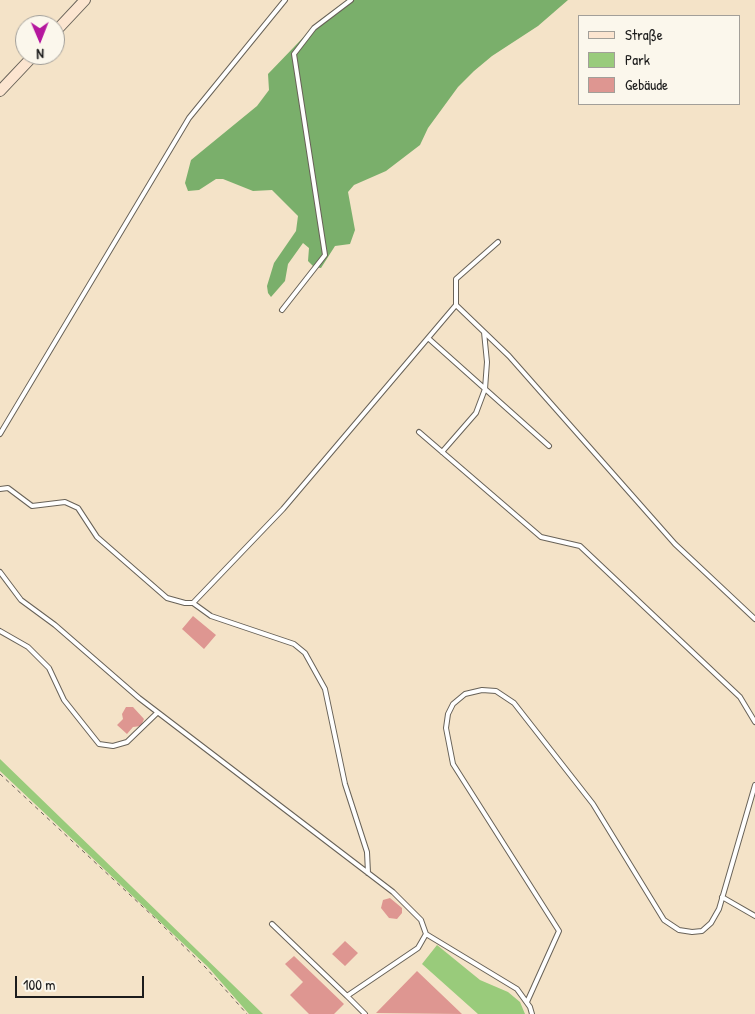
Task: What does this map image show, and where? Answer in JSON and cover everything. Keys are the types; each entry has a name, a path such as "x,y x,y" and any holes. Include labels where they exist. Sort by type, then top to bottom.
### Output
{"main road":[{"path":"65,21 85,0"},
{"path":"0,91 25,65"}],"lane":[{"path":"0,434 189,118 285,0"},
{"path":"282,310 325,255 294,54 314,28 351,0"},
{"path":"0,489 8,488 32,506 65,502 78,508 97,537 167,598 185,603 193,602 283,509 456,305 456,279 498,242"},
{"path":"456,305 509,356 675,544 755,619"},
{"path":"442,452 476,413 485,389 487,362 484,332"},
{"path":"428,338 549,446"},
{"path":"419,432 541,537 580,546 740,697 755,722"},
{"path":"0,572 21,600 157,713 368,873 415,913 421,920 426,934 517,989 527,1002 532,1014"},
{"path":"193,602 211,616 294,644 305,653 325,689 345,784 367,852 368,873"},
{"path":"0,631 28,647 49,668 64,700 99,744 113,746 127,742 157,713"},
{"path":"527,1002 559,932 453,764 446,728 448,714 453,704 465,694 482,690 496,691 514,703 593,804 664,920 679,930 702,931 711,923 719,909 755,785"},
{"path":"722,897 755,916"},
{"path":"272,924 365,1014"},
{"path":"347,996 418,948 426,934"}],"path":[{"path":"0,774 157,920 206,968 247,1014"}],"green space":[{"path":"347,0 568,0 538,26 492,56 474,71 458,87 428,128 420,145 386,171 354,185 348,192 355,230 350,244 335,246 321,268 314,267 308,261 309,248 303,243 288,264 285,281 271,297 267,286 274,263 296,231 298,216 272,190 253,191 223,179 216,179 199,190 188,191 185,183 191,160 257,106 269,90 268,74 320,20"},
{"path":"0,759 263,1014 249,1014 208,967 0,771"},
{"path":"437,945 480,980 508,992 520,1002 525,1014 478,1014 422,964"}],"building":[{"path":"193,616 216,635 204,649 182,629"},
{"path":"126,707 133,707 144,719 141,726 133,727 127,734 117,725 123,719 122,714"},
{"path":"390,898 402,908 402,913 397,919 389,918 381,908 383,900"},
{"path":"345,941 358,953 345,966 332,954"},
{"path":"294,956 344,1004 334,1014 309,1014 290,995 303,982 285,964"},
{"path":"417,971 462,1014 376,1013"}]}
